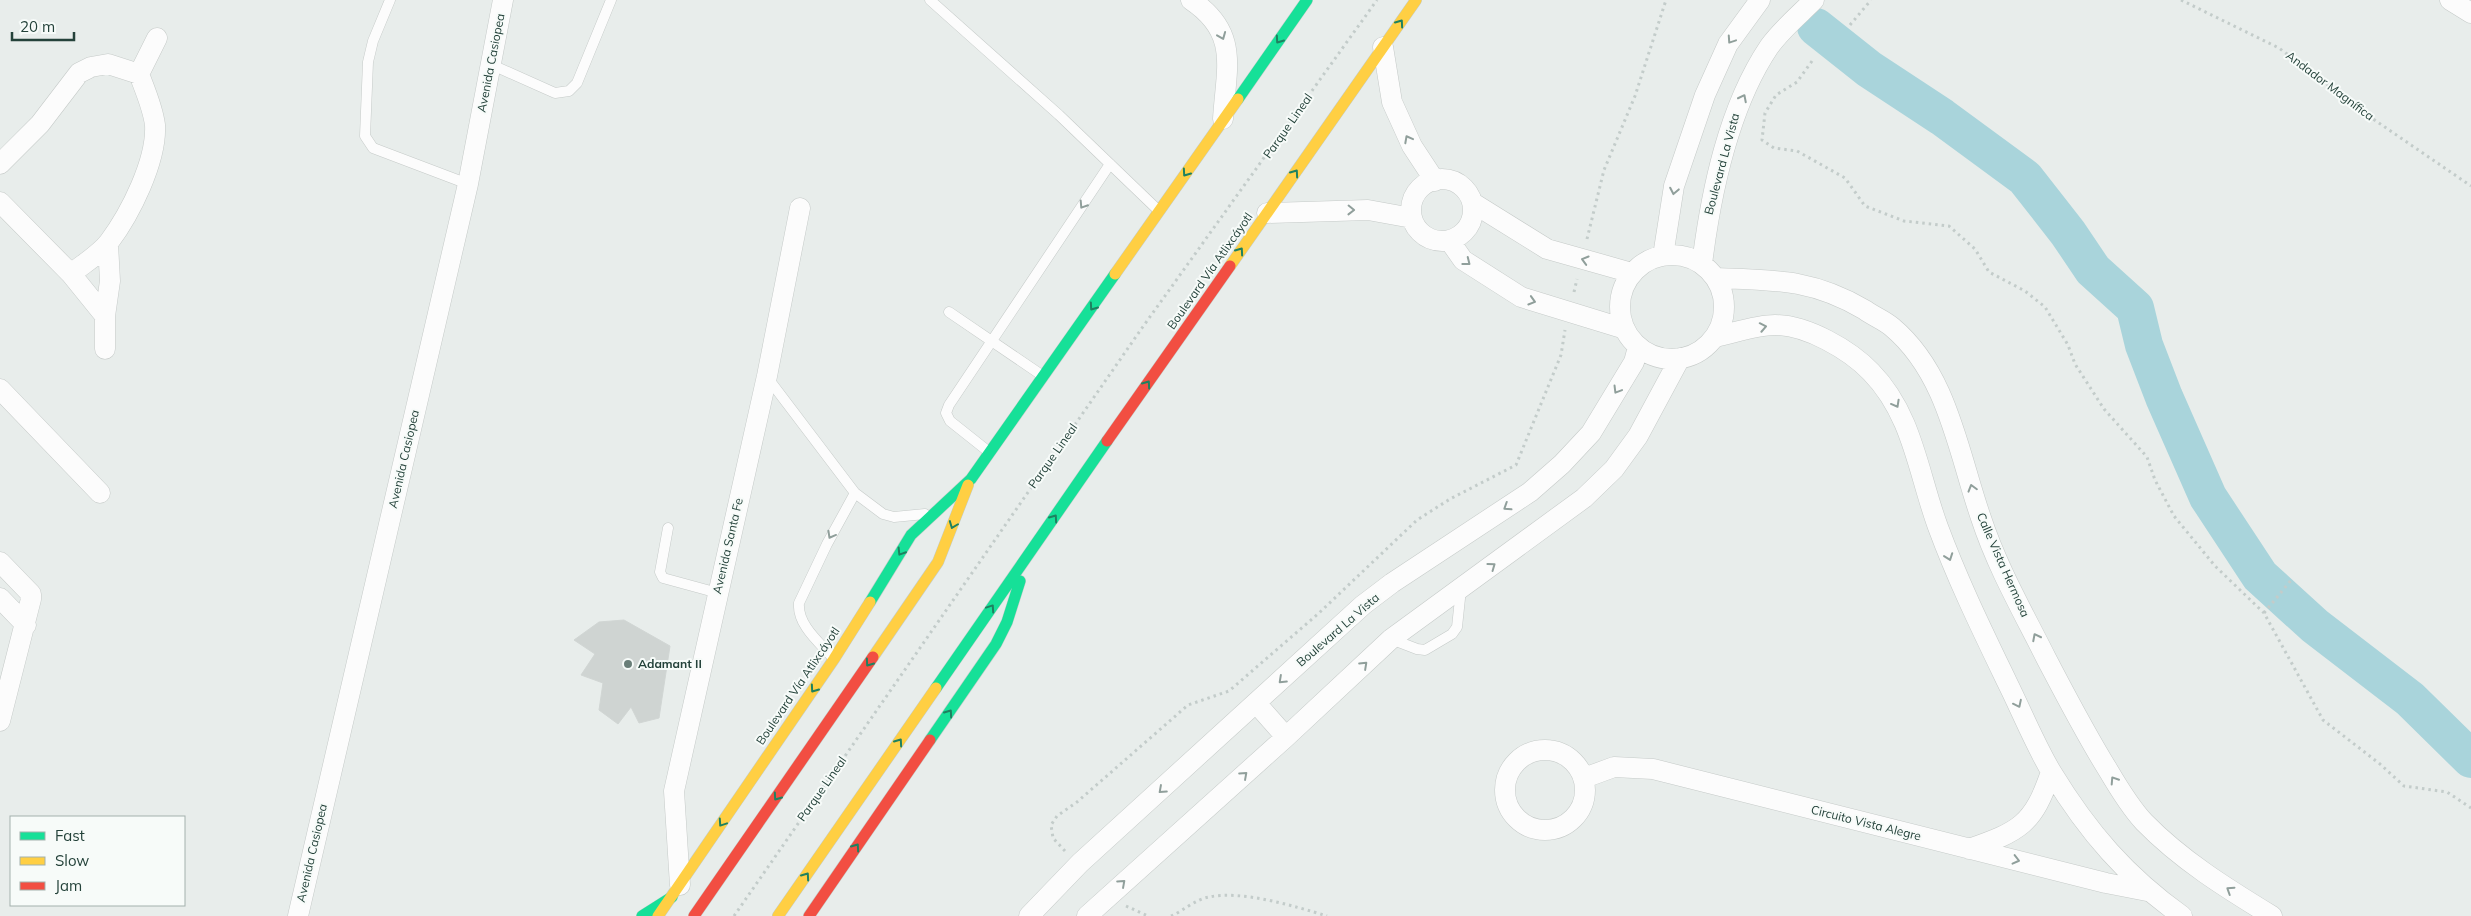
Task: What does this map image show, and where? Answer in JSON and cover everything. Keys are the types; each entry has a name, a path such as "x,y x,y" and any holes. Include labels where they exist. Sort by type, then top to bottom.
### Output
{"main road":[{"name":"Boulevard Vía Atlixcáyotl","path":"658,916 834,659 912,535 971,479 1306,0"},
{"name":"Boulevard Vía Atlixcáyotl","path":"778,916 1416,0"},
{"name":"Boulevard Vía Atlixcáyotl","path":"694,916 938,562 971,479"},
{"name":"Boulevard Vía Atlixcáyotl","path":"809,916 996,644 1015,599 1026,558"},
{"path":"642,916 676,891"}],"street":[{"name":"Avenida Casiopea","path":"298,916 468,184 503,0"},
{"path":"1191,0 1216,21 1225,41 1227,76 1223,120"},
{"path":"1663,256 1674,186 1705,95 1728,44 1760,0"},
{"name":"Boulevard La Vista","path":"1702,264 1707,222 1734,114 1770,46 1814,0"},
{"path":"2450,0 2471,13"},
{"path":"71,274 108,244 125,217 147,170 155,142 153,113 139,74 157,38"},
{"path":"1383,47 1392,102 1408,138 1434,181"},
{"path":"0,164 40,124 79,73 91,66 108,64 139,74"},
{"path":"1447,180 1458,184 1467,192 1472,203 1473,215 1469,226 1461,236 1449,240 1438,241 1426,237 1417,229 1412,218 1412,206 1416,194 1424,186 1434,181 1447,180"},
{"path":"0,202 6,211 71,274 105,316"},
{"path":"1472,203 1547,249 1632,273"},
{"name":"Avenida Santa Fe","path":"676,891 674,791 767,376 800,208"},
{"path":"1267,213 1368,210 1412,218"},
{"path":"1449,240 1463,260 1522,297 1625,329"},
{"path":"104,349 105,316 110,281 108,244"},
{"path":"1663,256 1684,256 1702,264 1716,278 1724,297 1724,318 1715,336 1700,351 1680,358 1658,357 1638,346 1625,329 1620,310 1623,290 1632,273 1646,262 1663,256"},
{"name":"Calle Vista Hermosa","path":"1716,278 1794,283 1835,293 1891,326 1915,351 1933,377 1940,394 1957,437 1981,519 2006,578 2078,722 2116,783 2142,820 2176,852 2229,890 2272,916"},
{"path":"1715,336 1776,325 1819,336 1842,347 1871,372 1893,398 1907,425 1931,508 1960,585 2051,772 2095,836 2147,891 2182,916"},
{"name":"Boulevard La Vista","path":"1030,916 1080,864 1362,605 1392,583 1530,492 1562,464 1591,433 1634,362 1638,346"},
{"path":"1087,916 1286,737 1391,639 1584,498 1614,469 1638,436 1680,358"},
{"path":"0,389 100,492"},
{"path":"0,562 30,594 26,624 0,721"},
{"path":"0,598 26,624"},
{"path":"1256,703 1286,737"},
{"path":"1538,750 1557,752 1574,761 1584,778 1585,797 1578,814 1562,827 1543,831 1525,825 1511,811 1505,793 1508,774 1520,759 1538,750"},
{"name":"Circuito Vista Alegre","path":"1584,778 1614,767 1653,769 1969,849 2147,891"},
{"path":"1969,849 2007,835 2027,820 2042,799 2051,772"}],"lane":[{"path":"390,0 373,40 368,62 365,136 367,142 373,148 468,184"},
{"path":"490,64 555,93 569,91 577,83 611,0"},
{"path":"930,0 1159,211"},
{"path":"990,452 950,421 946,413 949,405 993,342 1110,164"},
{"path":"949,312 1044,376"},
{"path":"767,376 855,493 889,516 934,513"},
{"path":"834,659 801,621 798,612 799,603 827,544 855,493"},
{"path":"668,528 660,572 663,578 668,581 718,593"},
{"path":"1391,639 1417,649 1426,650 1452,634 1457,627 1461,589"}],"path":[{"name":"Parque Lineal","path":"734,916 1136,336 1377,0"},
{"path":"1067,854 1053,838 1051,825 1057,816 1077,802 1188,705 1229,691 1319,613 1417,520 1450,499 1516,466 1561,355 1569,312 1604,170 1635,96 1666,0"},
{"path":"1850,25 1871,0"},
{"name":"Andador Magnífica","path":"2181,0 2279,48 2376,121 2471,186"},
{"path":"1812,61 1797,82 1776,95 1765,113 1762,140 1774,148 1797,151 1845,178 1865,206 1904,221 1949,226 1974,249 1989,272 2025,291 2045,308 2068,345 2075,364 2104,409 2147,457 2155,480 2174,516 2214,566 2264,614 2323,720 2380,764 2404,786 2447,792 2471,808"},
{"path":"2264,614 2292,579"},
{"path":"1171,916 1207,897 1230,895 1284,903 1327,916"},
{"path":"1141,913 1148,916"}],"building":[{"name":"Adamant II","path":"624,620 670,646 659,718 639,723 631,707 618,724 599,710 603,683 581,675 595,654 574,640 599,622"}],"waterway":[{"path":"1816,27 1869,69 1942,117 2025,178 2068,233 2093,270 2135,308 2144,345 2164,397 2208,497 2260,576 2315,626 2410,699 2471,759"}],"traffic: fast":[{"path":"1238,99 1307,0"},
{"path":"870,602 911,535 971,479 1115,274"},
{"path":"936,688 1107,441"},
{"path":"930,740 996,644 1007,622 1020,581"},
{"path":"642,916 672,897"}],"traffic: slow":[{"path":"1230,266 1416,0"},
{"path":"1115,274 1238,99"},
{"path":"873,657 938,562 968,485"},
{"path":"658,916 834,659 870,602"},
{"path":"778,916 936,688"}],"traffic: jam":[{"path":"1107,441 1230,266"},
{"path":"694,916 873,657"},
{"path":"809,916 930,740"}],"place":[{"name":"Adamant II","path":"628,664"}]}
